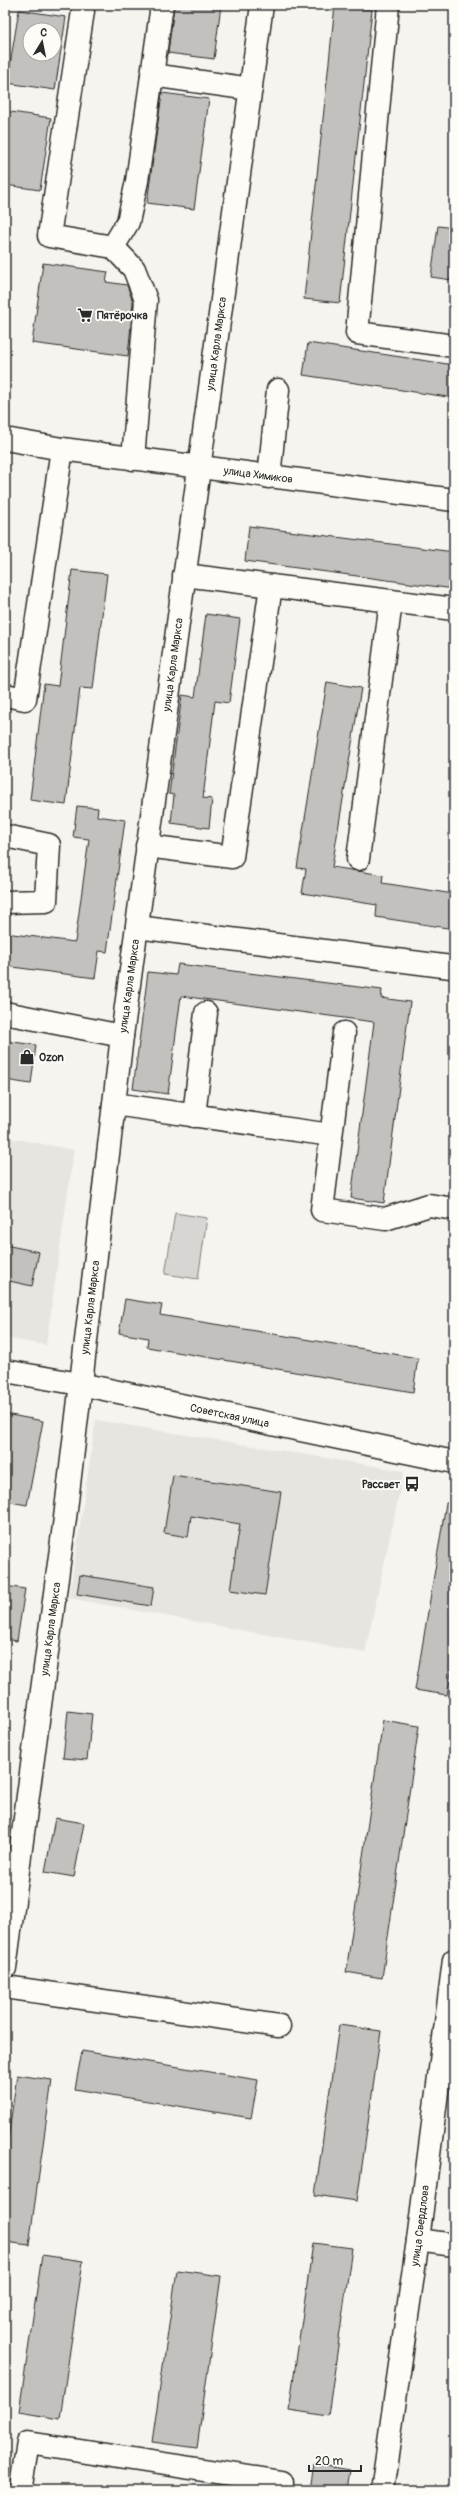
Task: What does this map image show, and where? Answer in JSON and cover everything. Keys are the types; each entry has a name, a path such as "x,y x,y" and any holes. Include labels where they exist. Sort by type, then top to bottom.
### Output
{"street":[{"path":"113,247 128,222 162,5"},
{"name":"улица Карла Маркса","path":"5,1968 64,1526 122,1036 262,5"},
{"path":"388,5 357,333 454,346"},
{"path":"83,11 49,236 113,247 134,269 146,300 133,459"},
{"path":"152,75 251,89"},
{"path":"269,477 278,390"},
{"name":"улица Химиков","path":"5,439 62,449 199,468 454,500"},
{"path":"5,695 25,699 62,449"},
{"path":"184,575 454,609"},
{"path":"148,846 232,857 271,586"},
{"path":"358,859 391,601"},
{"path":"5,836 49,844 46,901 5,902"},
{"path":"137,927 451,967"},
{"path":"5,1013 122,1036"},
{"path":"194,1116 206,1013"},
{"path":"344,1033 322,1210 385,1219 429,1205 454,1209"},
{"path":"114,1104 331,1135"},
{"name":"Советская улица","path":"5,1371 80,1384 454,1462"},
{"name":"улица Свердлова","path":"382,2490 451,2013 454,1960"},
{"path":"5,1987 279,2026"},
{"path":"418,2240 454,2245"},
{"path":"20,2490 28,2443 282,2482 281,2490"}],"shaded area":[{"path":"5,1137 74,1150 46,1345 5,1338"},
{"path":"175,1213 207,1218 198,1279 165,1274"},
{"path":"96,1420 404,1471 365,1653 69,1598"}],"building":[{"path":"174,5 221,5 214,59 168,53"},
{"path":"335,5 372,10 340,303 304,299"},
{"path":"19,10 66,17 62,44 62,22 22,22 22,62 59,62 55,90 7,83"},
{"path":"162,93 209,99 194,209 147,203"},
{"path":"5,111 51,118 40,190 5,185"},
{"path":"438,226 454,228 452,280 431,277"},
{"name":"Пятёрочка","path":"43,263 108,272 106,282 127,285 133,302 128,356 32,343"},
{"path":"308,343 454,365 454,398 303,375"},
{"path":"249,526 454,552 454,589 245,561"},
{"path":"72,570 107,574 93,689 80,688 66,805 30,800 44,684 58,686"},
{"path":"206,614 240,619 229,703 215,701 203,798 212,799 209,828 171,823 174,795 169,794 182,695 195,697"},
{"path":"327,682 361,688 332,867 383,875 382,883 454,894 454,929 376,917 377,905 302,893 306,869 297,868"},
{"path":"77,806 98,808 97,816 125,820 107,952 99,951 95,978 5,966 5,933 75,942 89,839 73,837"},
{"path":"178,964 382,990 381,998 410,1002 384,1203 351,1198 374,1022 181,996 168,1094 133,1089 148,972 176,975"},
{"path":"5,1041 36,1045 31,1084 5,1080"},
{"path":"5,1245 39,1252 32,1286 5,1280"},
{"path":"125,1299 162,1305 160,1315 418,1358 413,1392 147,1347 148,1338 119,1333"},
{"path":"5,1414 43,1421 27,1505 5,1501"},
{"path":"173,1475 281,1492 265,1595 230,1590 240,1524 191,1516 188,1537 164,1533"},
{"path":"446,1503 454,1503 454,1657 447,1695 415,1690"},
{"path":"80,1575 154,1587 151,1606 77,1594"},
{"path":"5,1586 25,1589 17,1641 5,1639"},
{"path":"68,1711 92,1714 87,1760 63,1758"},
{"path":"383,1720 419,1726 382,1978 346,1972"},
{"path":"55,1818 84,1823 74,1877 45,1872"},
{"path":"339,2025 381,2031 357,2201 315,2195"},
{"path":"82,2051 258,2080 251,2118 75,2089"},
{"path":"17,2075 52,2080 29,2245 5,2242 5,2160"},
{"path":"313,2243 352,2248 328,2416 289,2410"},
{"path":"42,2255 83,2261 60,2419 19,2412"},
{"path":"177,2270 221,2276 197,2448 152,2442"},
{"path":"314,2464 350,2470 347,2490 310,2490"}],"place":[{"name":"Пятёрочка","path":"85,315"},
{"name":"Ozon","path":"27,1057"},
{"name":"Рассвет","path":"412,1484"}]}
